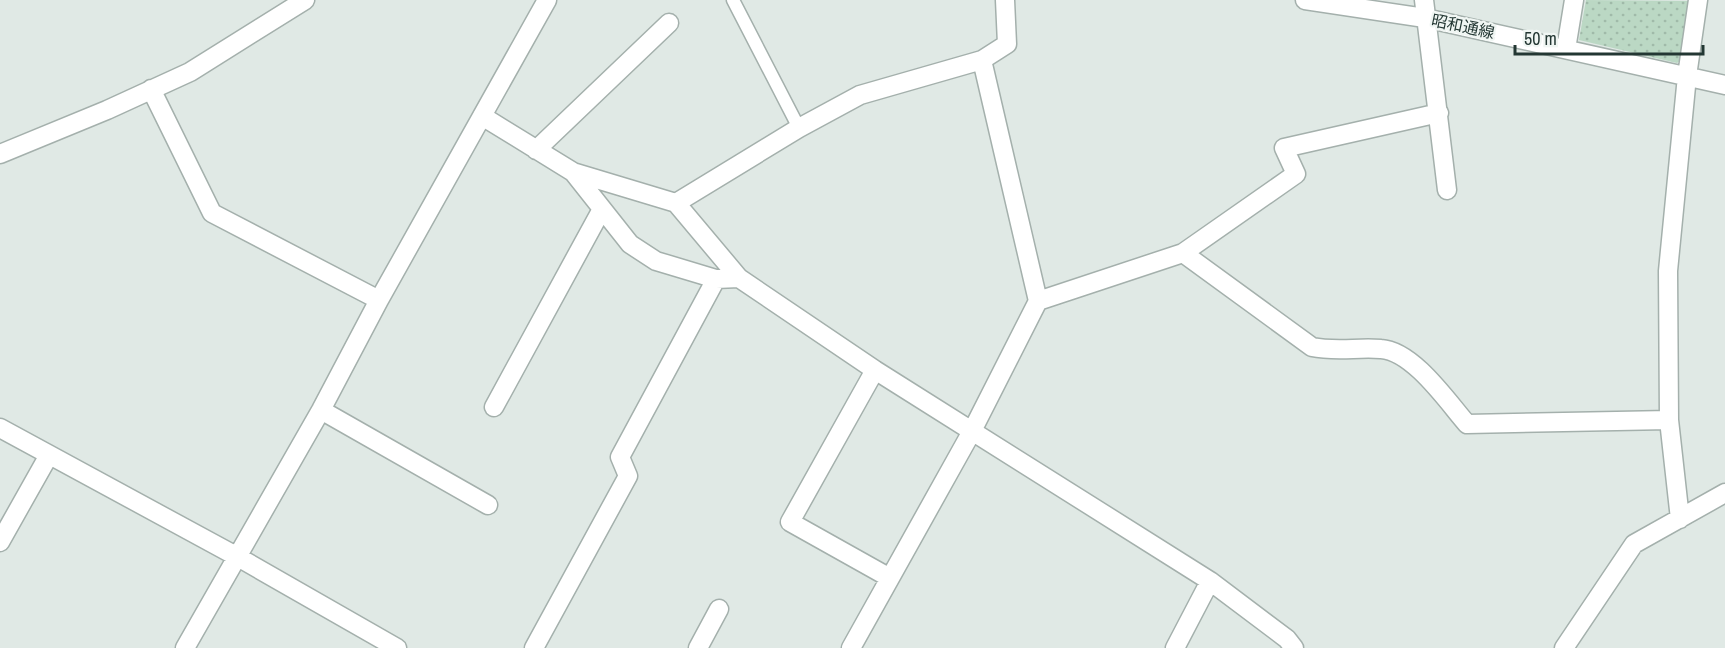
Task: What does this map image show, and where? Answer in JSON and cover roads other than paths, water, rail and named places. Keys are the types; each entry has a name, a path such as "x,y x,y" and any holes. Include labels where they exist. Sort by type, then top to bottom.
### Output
{"street":[{"path":"0,154 190,72 304,0"},
{"path":"185,648 321,410 379,300 547,0"},
{"path":"676,203 799,128 860,95 982,60 1007,44 1005,0"},
{"name":"昭和通線","path":"1305,0 1425,9 1566,49 1725,85"},
{"path":"1566,49 1574,0"},
{"path":"1680,519 1669,420 1668,271 1687,76 1698,0"},
{"path":"1425,9 1447,190"},
{"path":"536,150 669,23"},
{"path":"851,648 971,432 1038,301 982,60"},
{"path":"152,90 212,213 379,300"},
{"path":"1038,301 1183,253 1296,174 1284,148 1439,113"},
{"path":"482,116 573,172 676,203 739,278 874,370 1210,582 1287,639 1294,648"},
{"path":"573,172 630,244 656,261 716,279 739,278"},
{"path":"494,407 602,209"},
{"path":"1183,253 1312,347 1333,351 1383,349 1407,357 1467,424 1669,420"},
{"path":"534,648 628,476 620,457 716,279"},
{"path":"874,370 790,522 890,578"},
{"path":"321,410 488,505"},
{"path":"0,428 236,556 397,648"},
{"path":"0,542 49,455"},
{"path":"1564,648 1634,544 1725,493"},
{"path":"1174,648 1210,582"},
{"path":"698,648 719,609"}],"lane":[{"path":"733,0 799,128"}]}
